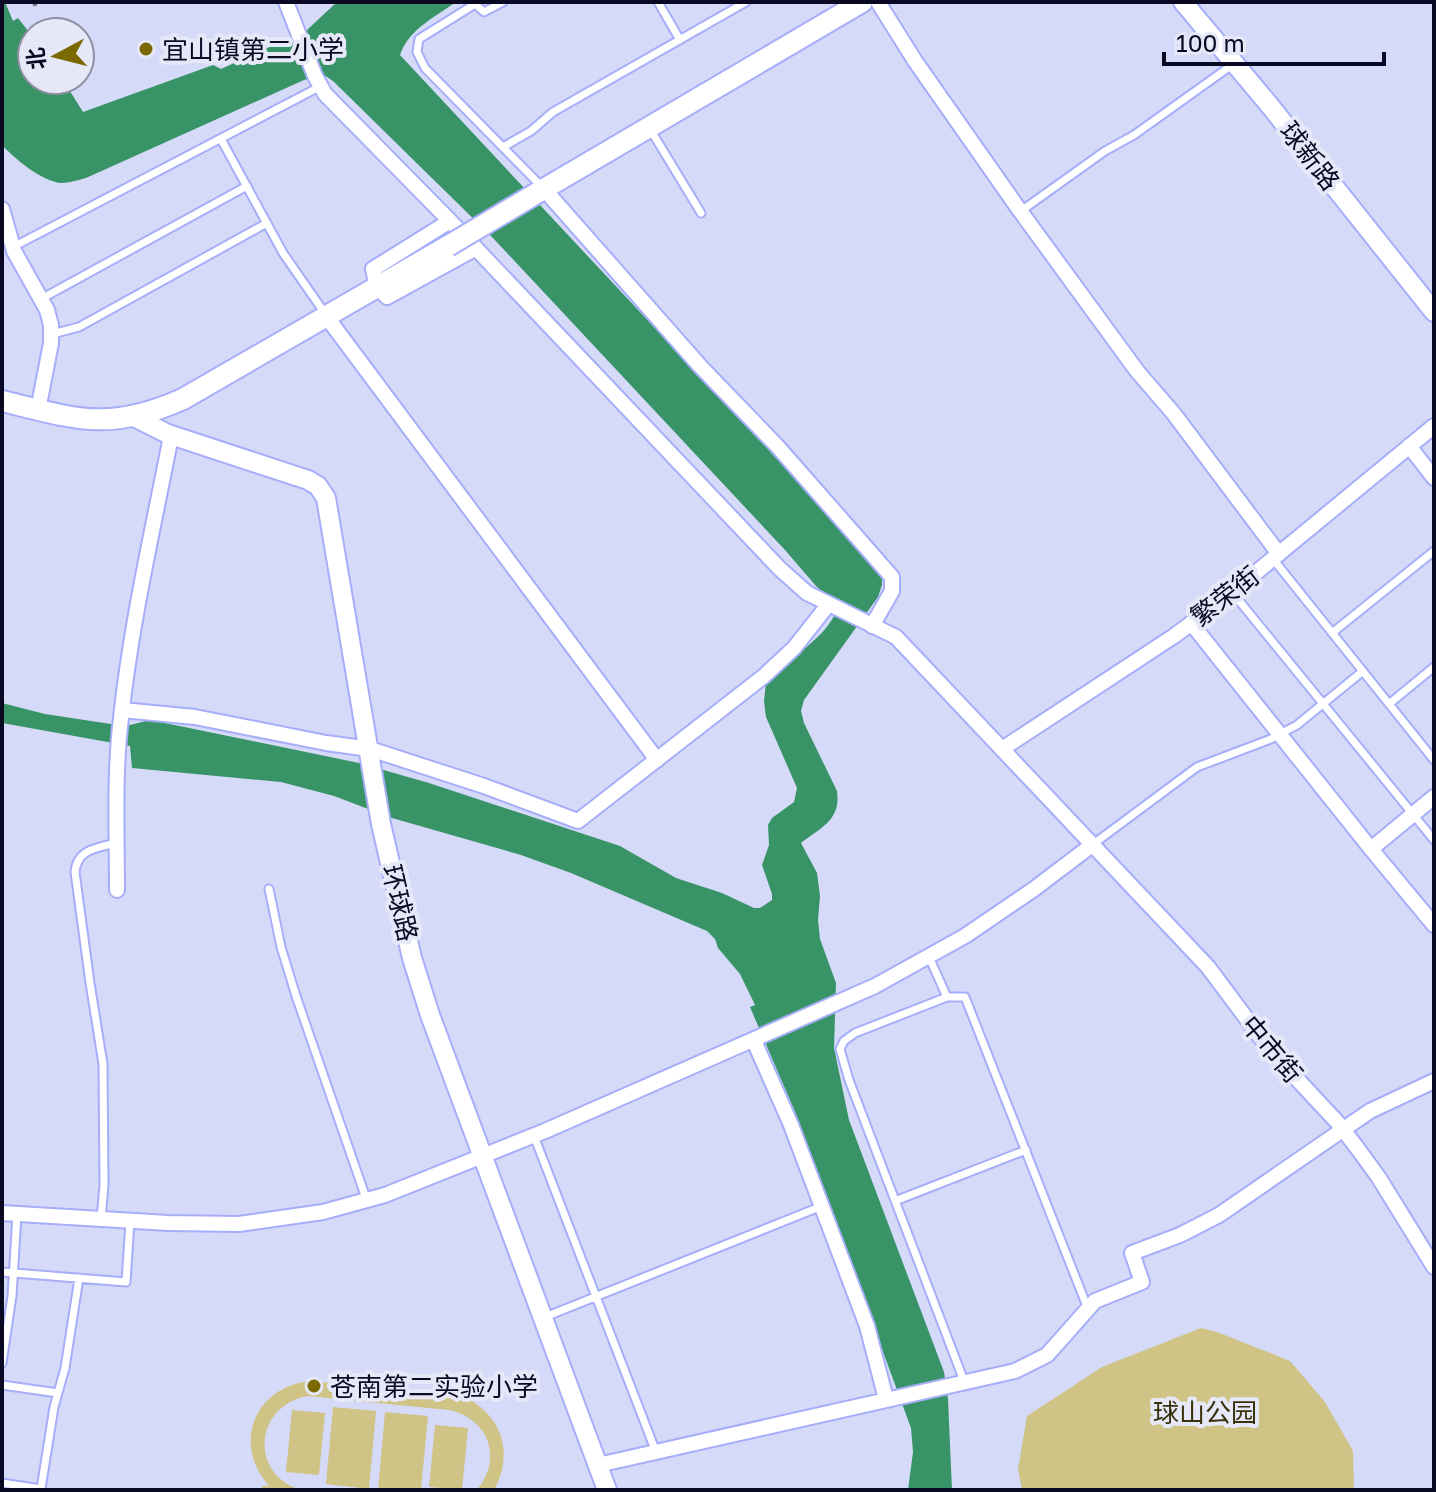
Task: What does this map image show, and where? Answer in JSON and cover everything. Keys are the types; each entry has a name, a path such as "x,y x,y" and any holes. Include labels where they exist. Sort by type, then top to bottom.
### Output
{"main road":[{"path":"2,401 89,420 103,420 134,417 183,399 862,2"}],"street":[{"name":"中市街","path":"286,2 325,94 476,248 780,569 807,593 896,637 1208,967 1270,1050 1343,1130 1379,1178 1434,1267"},
{"path":"878,2 915,61 1021,211 1276,556"},
{"name":"球新路","path":"1183,2 1434,312"},
{"path":"541,191 778,447 892,577 892,591 869,624"},
{"path":"2,209 22,268 50,317 52,334 38,410"},
{"path":"450,221 373,269 377,287 387,297 476,248"},
{"path":"326,316 657,760"},
{"name":"环球路","path":"134,417 171,436 308,480 322,490 329,506 381,824 412,958 425,1001 607,1490"},
{"name":"繁荣街","path":"1002,749 1191,623 1434,426"},
{"path":"117,890 121,715 131,645 171,436"},
{"path":"1409,446 1434,478"},
{"path":"121,715 195,717 370,753 484,786 578,821 764,676 831,606"},
{"path":"1191,623 1434,925"},
{"path":"1371,849 1434,797"},
{"path":"10,1213 239,1224 307,1215 367,1201 534,1136 848,998 929,957 995,916 1092,845"},
{"path":"755,1040 822,1206 890,1398"},
{"path":"598,1465 1015,1371 1036,1362 1047,1355 1095,1301 1142,1282 1132,1253 1180,1235 1219,1215 1370,1111 1434,1081"}],"lane":[{"path":"503,2 484,12 475,4 419,39 417,52 425,68 503,147 541,191"},
{"path":"658,2 680,40"},
{"path":"503,147 531,131 553,112 746,2"},
{"path":"1021,211 1234,63"},
{"path":"13,247 221,139 318,81"},
{"path":"649,127 701,213"},
{"path":"221,139 283,253 326,316"},
{"path":"41,299 247,186"},
{"path":"52,334 79,327 267,223"},
{"path":"1332,633 1434,551"},
{"path":"1276,556 1332,633 1434,760"},
{"path":"1232,592 1434,840"},
{"path":"1389,704 1434,667"},
{"path":"1092,845 1197,767 1297,725 1363,671"},
{"path":"101,1219 104,1185 103,1064 75,872 78,860 85,852 117,843"},
{"path":"269,889 281,947 296,996 367,1201"},
{"path":"929,957 947,997"},
{"path":"957,1383 841,1053 844,1041 855,1033 947,997 965,997 1088,1309"},
{"path":"534,1136 656,1452"},
{"path":"895,1201 1026,1150"},
{"path":"543,1318 822,1206"},
{"path":"2,1363 12,1296 10,1213"},
{"path":"2,1272 126,1282 130,1221"},
{"path":"2,1483 41,1489 79,1278"},
{"path":"2,1385 58,1393"}],"path":[{"path":"33,5 42,2"}],"green space":[{"name":"球山公园","path":"1201,1328 1290,1361 1325,1402 1353,1451 1354,1490 1022,1490 1018,1469 1027,1416 1102,1367"},
{"path":"309,1381 463,1396 487,1413 501,1436 503,1462 494,1490 477,1490 489,1465 488,1441 474,1422 463,1415 449,1410 307,1396 289,1403 276,1413 268,1426 265,1441 266,1456 273,1470 284,1482 301,1490 262,1490 262,1486 269,1486 258,1470 252,1453 254,1420 274,1394"},
{"path":"333,1407 376,1411 369,1489 326,1484"},
{"path":"292,1410 325,1413 319,1475 286,1472"},
{"path":"385,1412 428,1416 421,1490 378,1490"},
{"path":"435,1425 468,1428 462,1490 429,1487"}],"shaded area":[{"path":"2,2 5,2 13,21 16,19 16,96 73,96 83,112 213,65 221,69 307,30 337,2 456,2 416,31 400,55 882,574 878,597 804,700 801,711 804,723 837,791 837,801 828,822 801,843 817,873 820,939 836,983 834,1048 849,1120 944,1372 952,1490 908,1490 913,1452 911,1428 793,1107 750,1007 755,1005 740,974 707,931 571,873 521,855 392,818 334,796 281,782 132,768 130,746 2,723 2,703 45,714 111,724 160,722 359,763 620,846 676,878 760,908 772,900 762,865 769,845 768,825 772,818 794,802 797,788 766,717 766,683 816,639 838,607 493,238 324,75 304,80 86,178 64,183 45,178 2,145"}],"place":[{"name":"宜山镇第二小学","path":"146,49"},
{"name":"苍南第二实验小学","path":"314,1386"}]}
